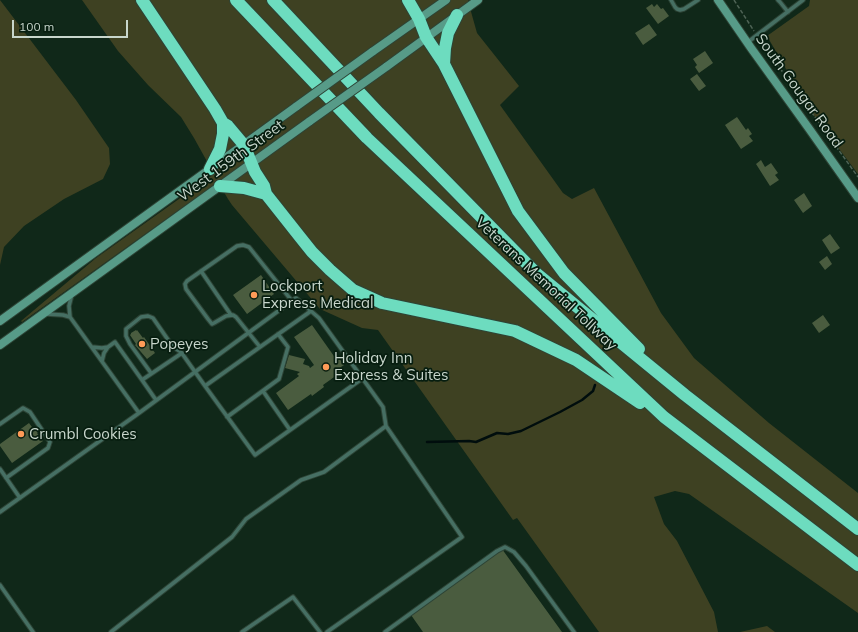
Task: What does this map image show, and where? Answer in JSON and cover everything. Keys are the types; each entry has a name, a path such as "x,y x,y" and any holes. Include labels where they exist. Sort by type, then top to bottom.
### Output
{"highway":[{"path":"142,0 223,123 228,126 244,145 255,172 264,186 266,194 312,252 353,290 382,303 514,331 576,360 678,428"},
{"name":"Veterans Memorial Tollway","path":"236,0 367,138 664,417 858,565"},
{"name":"Veterans Memorial Tollway","path":"273,0 379,113 537,274 685,395 858,529"},
{"path":"408,0 419,19 426,37 444,64 523,217 564,273 685,395"},
{"path":"444,64 448,34 457,15"},
{"path":"210,169 220,149 223,134 223,123"},
{"path":"220,186 244,188 266,194"}],"main road":[{"name":"West 159th Street","path":"0,321 446,0"},
{"name":"West 159th Street","path":"0,345 478,0"},
{"name":"South Gougar Road","path":"718,0 858,198"}],"lane":[{"path":"671,0 675,7 680,10 698,0"},
{"path":"778,0 788,12"},
{"path":"747,42 803,0"},
{"path":"231,315 226,316 212,324 186,289 185,284 187,281 237,246 243,244 292,301"},
{"path":"201,271 231,315 236,317 260,347"},
{"path":"73,292 69,306 70,317 139,413"},
{"path":"0,512 139,413 296,298 320,318 363,378 383,407 386,426 462,537 327,632"},
{"path":"205,386 311,311"},
{"path":"43,314 70,317"},
{"path":"151,374 126,336 126,329 141,318 148,316 153,318 173,347 182,353 255,455 363,378"},
{"path":"227,417 279,379 288,348 278,334"},
{"path":"102,361 104,353 108,347 115,342 156,400"},
{"path":"92,347 108,347"},
{"path":"142,380 182,353"},
{"path":"263,391 290,430"},
{"path":"0,424 23,408 30,412 50,442 48,448 6,478"},
{"path":"112,632 232,537 246,519 301,480 324,472 386,426"},
{"path":"0,469 20,498"},
{"path":"385,632 490,556 505,547 514,552 526,566 574,632"},
{"path":"0,585 34,632"},
{"path":"242,632 294,596 320,632"}],"path":[{"path":"734,0 756,35 858,177"}],"green space":[{"path":"0,0 76,100 109,148 110,164 103,179 64,199 24,226 4,247 0,265"},
{"path":"82,0 469,0 468,1 477,33 519,86 500,105 563,193 572,199 594,188 661,313 694,358 769,423 858,493 858,613 689,494 675,491 654,497 664,524 677,541 714,612 718,632 599,632 517,518 513,520 378,330 362,328 320,309 232,205 218,182 22,322 21,321 96,258 214,174 181,117 148,85 118,51"},
{"path":"810,0 858,0 858,174 809,109 767,36 809,6"},
{"path":"767,626 775,632 740,632"}],"building":[{"path":"652,4 654,7 657,4 661,9 663,8 669,16 658,24 646,8"},
{"path":"649,24 657,35 643,45 635,33"},
{"path":"705,51 713,63 699,73 695,67 697,65 693,59"},
{"path":"697,74 706,86 699,91 690,79"},
{"path":"737,117 746,130 748,128 752,134 749,136 753,141 741,149 725,125"},
{"path":"761,160 765,167 771,163 778,173 775,175 779,180 770,186 756,164"},
{"path":"804,193 812,206 803,213 794,200"},
{"path":"830,234 840,248 831,254 822,240"},
{"path":"827,256 832,264 825,270 819,262"},
{"name":"Lockport Express Medical","path":"261,275 274,294 247,314 233,295"},
{"path":"823,315 830,325 819,333 812,323"},
{"name":"Holiday Inn Express & Suites","path":"312,325 336,359 338,357 344,365 341,367 344,370 323,385 324,387 312,396 311,394 288,410 276,393 299,376 297,374 300,372 285,368 289,355 305,359 303,364 309,366 310,368 314,365 294,337"},
{"name":"Popeyes","path":"136,330 143,338 144,337 155,353 147,359 135,345 136,344 130,335"},
{"path":"29,423 34,430 36,428 37,433 43,441 12,463 0,444"},
{"path":"502,549 562,632 423,632 411,615"}],"waterway":[{"path":"427,442 476,442 497,433 508,434 521,431 582,400 593,391 595,385"}],"place":[{"name":"Lockport Express Medical","path":"254,295"},
{"name":"Popeyes","path":"142,344"},
{"name":"Holiday Inn Express & Suites","path":"326,367"},
{"name":"Crumbl Cookies","path":"21,434"}]}
